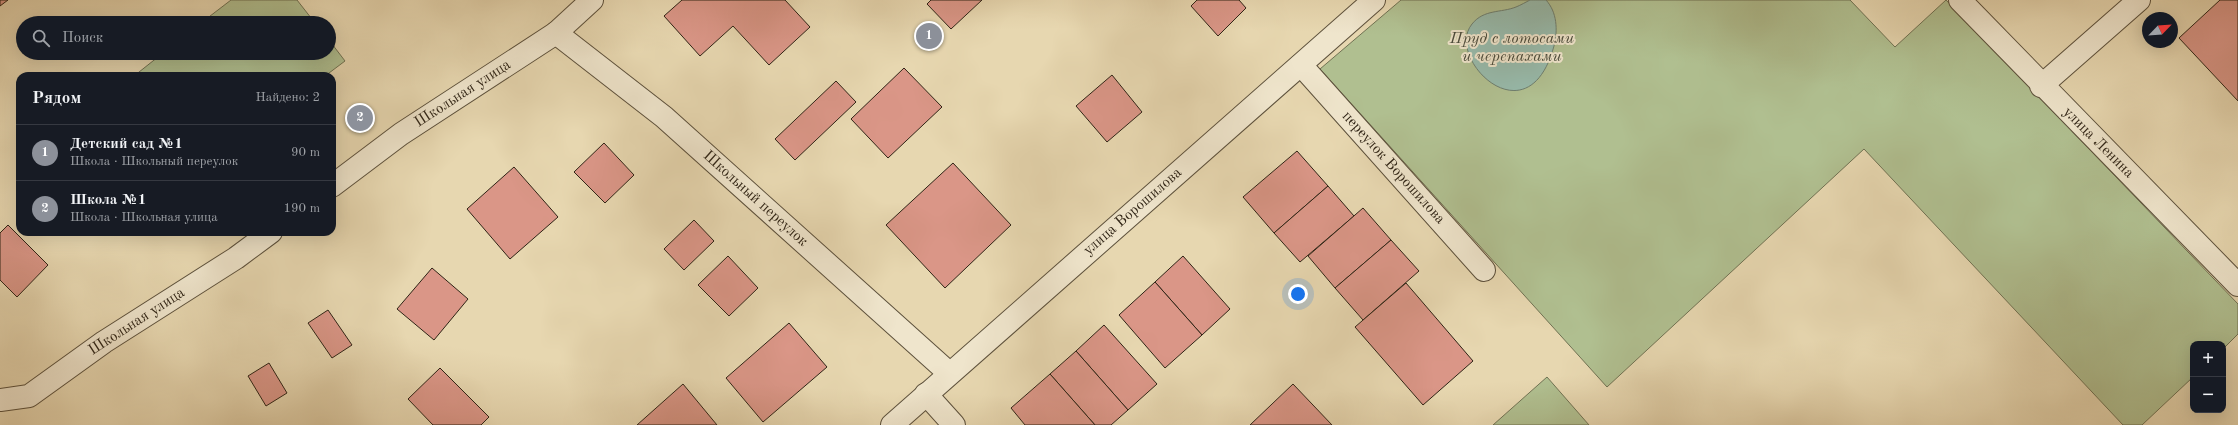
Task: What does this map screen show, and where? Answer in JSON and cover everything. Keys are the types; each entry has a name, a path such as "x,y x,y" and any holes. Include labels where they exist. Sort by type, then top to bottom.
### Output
{"street":[{"name":"Школьная улица","path":"336,183 401,134 556,33 592,0"},
{"name":"улица Ворошилова","path":"892,425 949,373 1374,0"},
{"name":"улица Ленина","path":"1960,0 2042,86 2238,285"},
{"path":"2042,86 2139,0"},
{"name":"Школьный переулок","path":"556,33 664,117 949,373"},
{"name":"переулок Ворошилова","path":"1301,65 1484,270"},
{"name":"Школьная улица","path":"0,400 29,396 104,342 236,258 266,236"},
{"path":"926,394 954,425"}],"green space":[{"path":"231,0 297,0 310,16 210,16"},
{"path":"1401,0 1850,0 1895,47 1946,0 2238,304 2238,334 2226,346 2226,341 2190,341 2190,380 2142,425 2123,425 1864,149 1607,387 1320,69"},
{"path":"336,49 345,61 330,72 139,72 154,60 336,60"},
{"path":"1547,377 1589,425 1493,425"}],"water":[{"name":"Пруд с лотосами и черепахами","path":"1530,0 1546,0 1550,5 1556,22 1554,46 1542,74 1526,88 1509,90 1493,84 1479,71 1469,55 1466,39 1472,24 1477,19 1493,12 1516,7"}],"building":[{"path":"0,0 8,0 0,6"},
{"path":"682,0 785,0 810,27 769,65 733,26 700,56 664,16"},
{"path":"931,0 982,0 951,29 927,4"},
{"path":"1197,0 1239,0 1246,8 1218,36 1191,6"},
{"path":"2220,0 2238,0 2238,101 2179,38"},
{"path":"904,68 942,107 888,158 851,119"},
{"path":"1112,75 1142,112 1107,142 1076,106"},
{"path":"836,81 856,102 795,160 775,139"},
{"path":"604,143 634,175 605,203 574,172"},
{"path":"1297,151 1328,186 1274,233 1243,197"},
{"path":"953,163 1011,225 945,288 886,225"},
{"path":"514,167 558,217 510,259 467,209"},
{"path":"1328,186 1354,216 1300,262 1274,233"},
{"path":"1363,208 1391,240 1335,288 1308,256"},
{"path":"694,220 714,241 684,270 664,249"},
{"path":"8,225 16,233 16,236 19,236 48,265 17,297 0,280 0,233"},
{"path":"1391,240 1419,271 1363,320 1335,288"},
{"path":"728,256 758,288 729,316 698,285"},
{"path":"1183,256 1230,309 1202,335 1155,282"},
{"path":"432,268 468,299 434,340 397,309"},
{"path":"1155,282 1202,335 1165,368 1119,315"},
{"path":"1406,283 1473,361 1423,405 1355,327"},
{"path":"328,310 352,345 332,358 308,323"},
{"path":"789,323 827,367 763,422 726,378"},
{"path":"1104,325 1157,384 1128,410 1076,351"},
{"path":"1076,351 1128,410 1111,425 1095,425 1050,374"},
{"path":"269,363 287,393 266,406 248,376"},
{"path":"440,368 489,417 481,425 433,425 408,399"},
{"path":"1050,374 1095,425 1025,425 1011,408"},
{"path":"683,384 717,425 637,425"},
{"path":"1293,384 1332,425 1250,425"}],"place":[{"name":"Детский сад №1","path":"929,36"},
{"name":"Школа №1","path":"360,118"}]}
